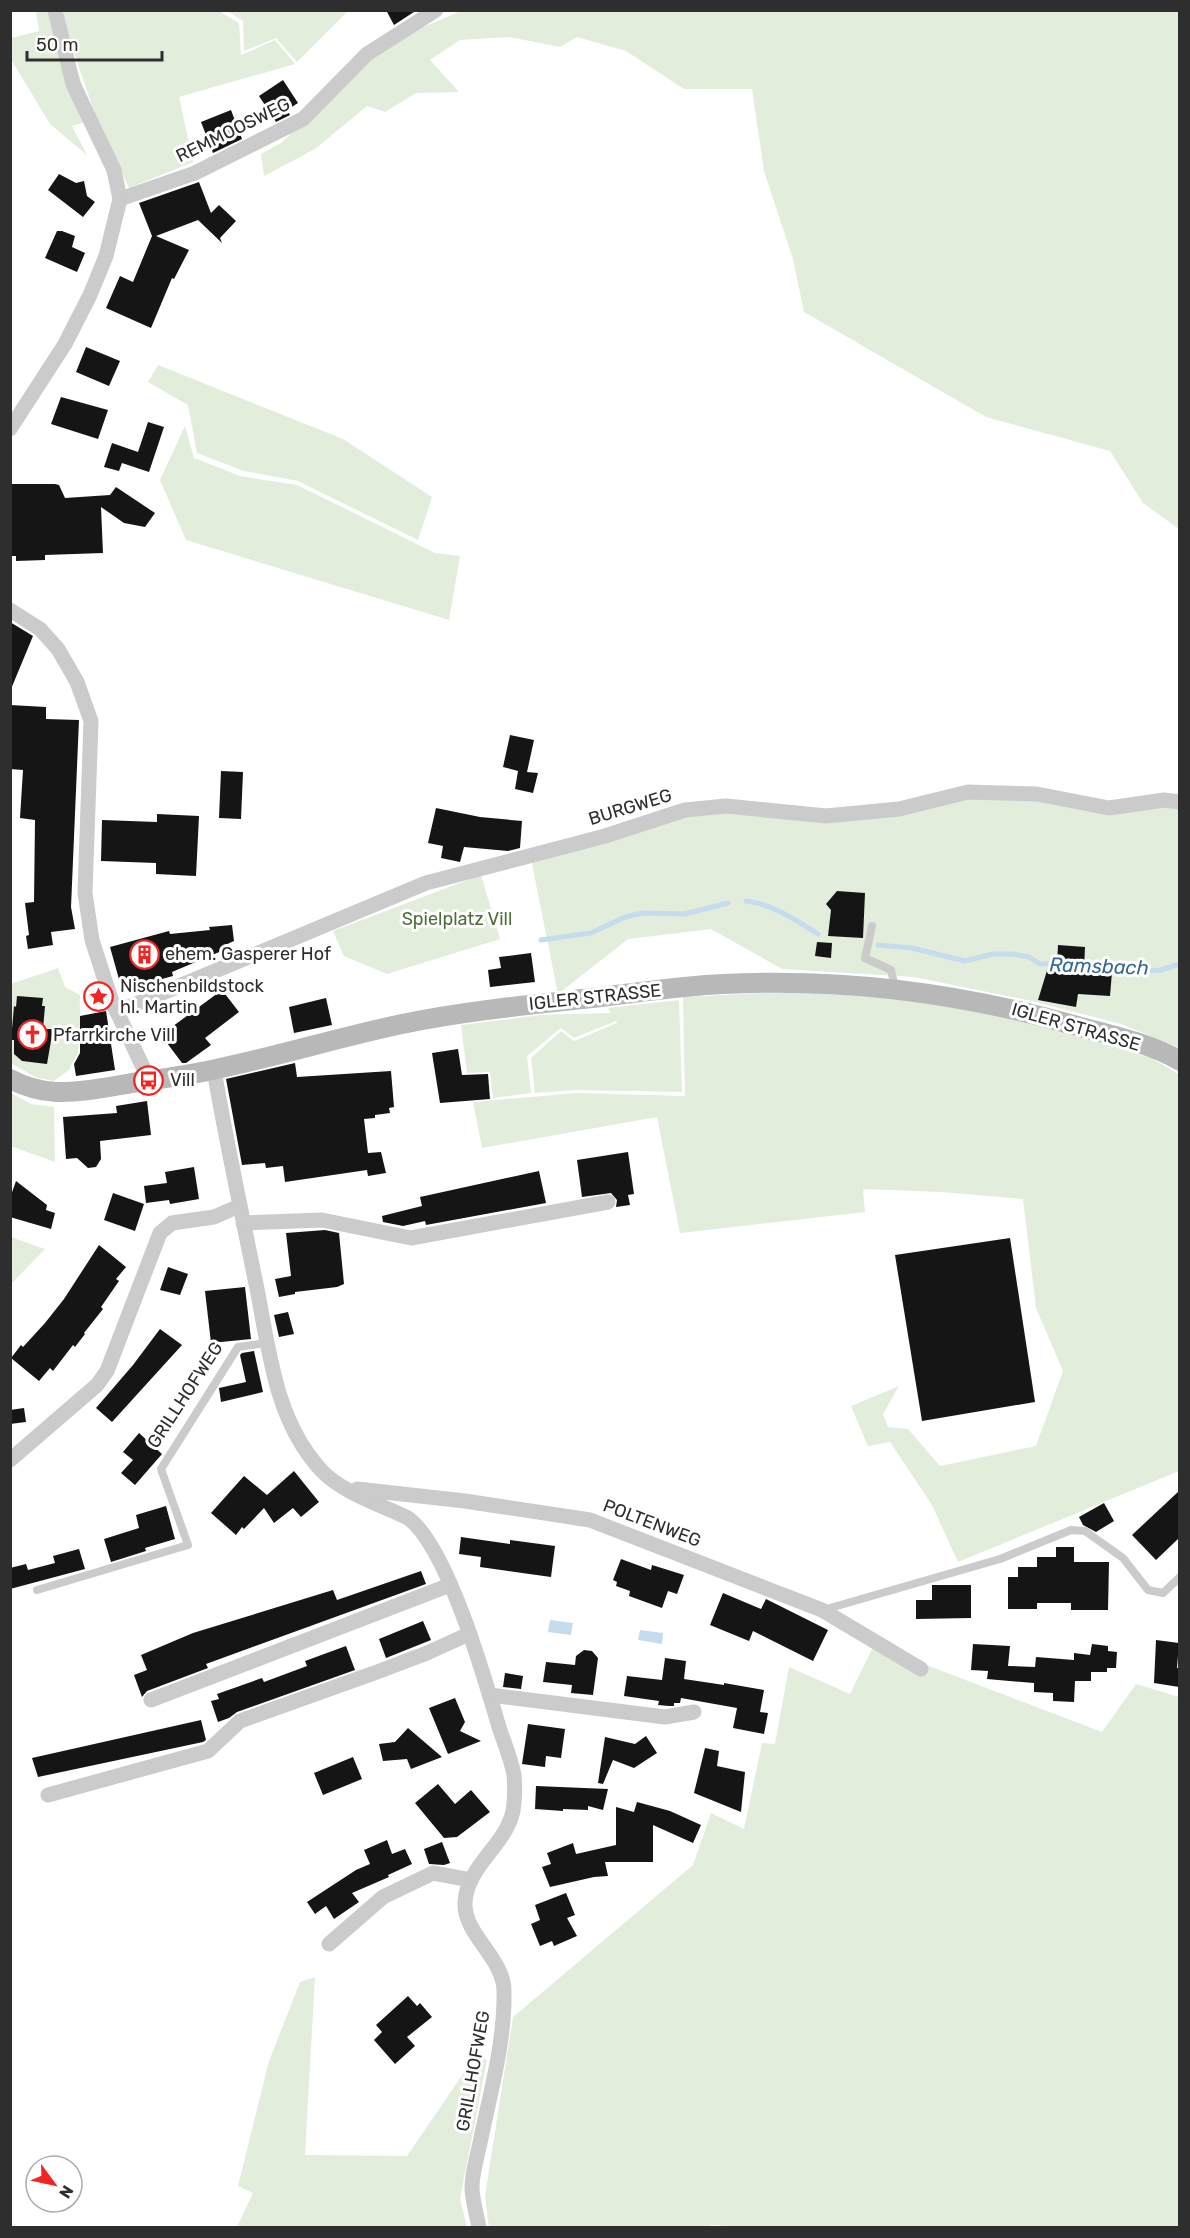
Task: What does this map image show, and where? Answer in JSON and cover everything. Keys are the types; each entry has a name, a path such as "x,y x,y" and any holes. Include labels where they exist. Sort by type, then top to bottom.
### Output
{"main road":[{"name":"IGLER STRASSE","path":"10,1079 33,1089 58,1092 149,1080 214,1070 405,1023 478,1010 719,984 828,983 895,988 1017,1010 1152,1048 1179,1061"}],"street":[{"path":"10,429 50,369 85,306 106,256 120,200 114,170 73,84 55,10"},
{"name":"REMMOOSWEG","path":"120,200 195,173 303,119 367,54 436,10"},
{"path":"10,610 44,633 58,649 74,676 91,721 85,893 92,940 117,1012 149,1080"},
{"name":"BURGWEG","path":"117,1012 426,883 605,836 685,810 726,806 825,816 899,809 968,792 1037,794 1109,808 1164,800 1179,802"},
{"name":"GRILLHOFWEG","path":"214,1070 239,1206 261,1306 266,1343 281,1398 296,1437 322,1471 332,1480 415,1523 430,1542 469,1634 512,1765 515,1784 514,1802 508,1825 471,1880 465,1904 467,1917 502,1975 504,1989 504,2023 472,2187 479,2228"},
{"path":"243,1224 322,1220 411,1238 608,1202"},
{"path":"10,1460 97,1385 107,1371 160,1233 172,1223 214,1217 239,1206"},
{"name":"POLTENWEG","path":"345,1488 465,1501 590,1520 822,1610 921,1669"},
{"path":"151,1700 450,1585"},
{"path":"48,1795 208,1751 240,1721 377,1672 469,1634"},
{"path":"490,1695 665,1717 694,1712"},
{"path":"328,1944 383,1897 433,1873 471,1880"}],"lane":[{"path":"872,926 865,958 891,970 895,988"},
{"name":"GRILLHOFWEG","path":"37,1590 188,1545 161,1469 238,1347 266,1343"},
{"path":"822,1610 1000,1559 1071,1530 1085,1531 1123,1558 1148,1590 1163,1593 1179,1577"}],"green space":[{"path":"36,11 57,11 94,119 72,126 87,155 50,124 11,59 11,38 39,31"},
{"path":"64,11 219,11 239,23 241,55 275,40 295,64 179,97 193,162 129,188 97,120 63,20"},
{"path":"227,11 348,11 297,62 276,38 244,51 243,21"},
{"path":"461,11 1179,11 1179,529 1143,503 1110,451 986,417 804,312 793,259 764,171 752,89 684,89 626,51 577,37 560,47 509,37 460,40 430,60 459,92 416,93 385,112 367,106 315,149 264,176 261,154 281,143 386,43"},
{"path":"158,365 343,439 432,497 418,540 298,481 244,471 197,453 188,405 148,382"},
{"path":"185,426 194,458 240,476 297,485 435,553 460,556 449,620 186,540 160,480"},
{"path":"966,796 1179,804 1179,1048 1121,1024 1032,1001 914,977 782,969 711,929 628,939 558,994 531,859 675,817 717,813 781,816"},
{"name":"Spielplatz Vill","path":"481,875 500,939 387,974 344,956 333,931"},
{"path":"58,968 65,987 80,995 80,1037 77,1053 70,1069 54,1081 35,1077 11,1063 11,1040 11,984","holes":["14,1007 43,1029 52,1029 47,1063 22,1061 14,1054 14,1040 11,1040"]},
{"path":"763,993 837,993 951,1006 1042,1024 1151,1058 1179,1074 1179,1471 958,1562 932,1505 890,1442 868,1446 851,1406 899,1386 883,1414 888,1427 908,1429 940,1466 1036,1446 1063,1371 1036,1308 1023,1199 942,1192 863,1189 865,1212 680,1233 657,1117 482,1148 473,1102 577,1093 685,1096 683,997"},
{"path":"679,1000 682,1092 575,1090 535,1093 531,1058 561,1031 574,1041 617,1023 616,1021 574,1038 561,1028 527,1056 531,1093 493,1098 490,1072 467,1073 461,1025 541,1015 611,1013 608,1008"},
{"path":"11,1093 31,1104 54,1107 55,1162 11,1146"},
{"path":"10,1237 45,1249 11,1284"},
{"path":"874,1645 1102,1732 1136,1684 1179,1697 1179,2227 761,2228 711,2225 705,2228 489,2228 485,2196 513,2017 693,1865 711,1813 744,1829 762,1743 775,1744 789,1667 850,1694"},
{"path":"315,1977 305,2155 407,2156 476,2055 487,2060 460,2199 467,2227 237,2227 253,2193 238,2186 269,2061 300,1982"}],"water":[{"path":"550,1620 573,1623 571,1635 548,1632"},
{"path":"640,1630 663,1633 662,1644 638,1640"}],"building":[{"path":"386,10 417,10 394,25"},
{"path":"283,80 298,103 287,110 290,115 276,122 259,96"},
{"path":"231,110 242,139 213,153 201,122"},
{"path":"59,174 76,183 84,181 87,196 95,202 83,217 48,190"},
{"path":"199,182 211,213 219,205 236,221 220,238 222,243 198,220 156,236 189,250 174,279 172,278 151,328 106,308 120,276 133,282 152,236 139,203"},
{"path":"57,231 75,236 72,247 85,253 77,272 45,258"},
{"path":"86,347 120,361 109,386 76,372"},
{"path":"61,397 108,410 98,439 51,424"},
{"path":"148,422 164,427 149,472 122,463 119,471 104,467 112,443 138,452"},
{"path":"10,484 59,485 65,498 110,495 116,487 155,513 145,527 124,523 101,507 103,553 45,555 45,560 16,561 16,556 10,556"},
{"path":"10,622 33,636 11,689 10,689"},
{"path":"10,705 46,707 46,719 79,720 71,907 75,929 51,932 53,945 28,949 26,936 29,935 25,903 34,902 35,820 20,818 23,770 10,769"},
{"path":"510,735 534,740 527,772 538,773 533,793 515,789 518,771 503,767"},
{"path":"221,771 243,772 241,819 219,818"},
{"path":"436,808 480,817 522,821 520,848 508,851 464,847 460,862 441,858 443,846 428,843"},
{"path":"157,814 199,816 196,876 156,874 156,863 101,861 102,820 157,822"},
{"path":"837,891 865,893 863,938 828,936 831,910 826,904"},
{"name":"ehem. Gasperer Hof","path":"232,925 234,941 223,946 224,950 172,972 173,976 122,990 110,947 169,931 170,934"},
{"path":"817,942 832,943 831,958 815,956"},
{"path":"1058,945 1085,947 1084,970 1112,972 1110,996 1078,994 1076,1007 1038,1000 1049,964 1057,966"},
{"path":"531,953 535,982 490,987 488,970 501,968 499,957"},
{"path":"222,990 239,1012 205,1038 211,1045 186,1063 182,1063 161,1035"},
{"name":"Pfarrkirche Vill","path":"17,996 43,998 42,1006 45,1006 43,1029 53,1029 47,1064 22,1061 14,1054 14,1040 11,1040"},
{"path":"326,998 332,1025 294,1033 289,1007"},
{"path":"106,1011 115,1070 76,1076 74,1064 80,1053 80,1016"},
{"path":"458,1049 462,1075 488,1074 490,1099 440,1103 432,1053"},
{"path":"295,1063 297,1077 391,1071 394,1107 389,1108 390,1113 364,1119 368,1153 381,1152 386,1173 368,1176 367,1170 285,1182 283,1166 266,1168 265,1163 242,1165 226,1079"},
{"path":"147,1101 151,1135 100,1141 101,1159 96,1167 88,1168 77,1158 66,1159 63,1117 117,1113 116,1106"},
{"path":"628,1152 634,1194 628,1195 630,1205 616,1207 617,1200 611,1193 582,1197 577,1160"},
{"path":"194,1167 199,1199 170,1204 169,1200 146,1203 144,1186 167,1183 165,1172"},
{"path":"539,1171 546,1203 426,1225 425,1221 403,1226 383,1222 382,1216 422,1206 420,1197"},
{"path":"16,1181 47,1205 46,1210 55,1213 51,1229 10,1217 10,1198"},
{"path":"113,1193 144,1204 135,1231 104,1220"},
{"path":"325,1230 339,1233 344,1284 279,1297 275,1279 291,1276 286,1233"},
{"path":"1010,1238 1035,1402 922,1421 895,1255"},
{"path":"99,1245 126,1267 116,1279 119,1281 101,1307 103,1309 85,1334 75,1347 73,1345 53,1371 50,1368 39,1381 11,1358 21,1345 23,1347 45,1323 64,1299"},
{"path":"168,1267 188,1274 180,1295 160,1290"},
{"path":"245,1287 251,1339 211,1343 205,1291"},
{"path":"288,1312 294,1334 279,1337 274,1315"},
{"path":"160,1329 182,1345 112,1422 96,1408"},
{"path":"254,1351 263,1392 221,1402 219,1388 246,1382 240,1355"},
{"path":"24,1408 26,1422 10,1424 10,1410"},
{"path":"139,1433 162,1454 135,1485 121,1473 133,1460 123,1452"},
{"path":"294,1471 319,1502 301,1517 293,1508 274,1523 264,1508 236,1535 211,1513 244,1476 267,1495"},
{"path":"1179,1491 1179,1538 1156,1560 1132,1535"},
{"path":"1104,1503 1114,1521 1096,1532 1083,1525 1079,1517"},
{"path":"166,1506 175,1539 111,1562 104,1539 139,1528 136,1515"},
{"path":"461,1537 510,1544 510,1540 555,1546 551,1577 480,1567 481,1557 459,1554"},
{"path":"1056,1547 1074,1547 1074,1562 1109,1562 1108,1610 1071,1610 1071,1603 1037,1603 1037,1609 1008,1609 1008,1577 1018,1577 1018,1567 1037,1567 1037,1557 1056,1557"},
{"path":"79,1549 85,1569 10,1589 10,1568 26,1564 28,1570 55,1563 53,1556"},
{"path":"621,1559 651,1570 652,1565 684,1575 677,1594 668,1591 662,1608 629,1596 630,1591 616,1586 617,1582 613,1580"},
{"path":"421,1571 426,1584 206,1664 208,1668 147,1691 142,1697 134,1675 147,1670 141,1655 193,1633 333,1590 337,1600"},
{"path":"932,1585 971,1585 971,1618 916,1619 916,1600 932,1600"},
{"path":"723,1593 761,1609 766,1599 828,1630 813,1661 753,1631 749,1641 710,1625"},
{"path":"423,1621 431,1640 386,1658 379,1639"},
{"path":"1156,1640 1179,1643 1177,1668 1179,1668 1179,1687 1154,1683"},
{"path":"973,1644 1010,1646 1008,1666 1035,1667 1036,1657 1074,1660 1074,1653 1090,1655 1092,1644 1108,1646 1108,1651 1117,1652 1116,1668 1107,1668 1107,1672 1091,1672 1091,1681 1075,1681 1074,1702 1053,1701 1053,1693 1034,1692 1034,1683 987,1679 988,1671 971,1670"},
{"path":"346,1646 355,1670 237,1712 218,1722 211,1701 219,1699 217,1694 262,1678 264,1682 307,1666 305,1661"},
{"path":"584,1650 592,1651 598,1658 593,1695 571,1693 572,1685 543,1682 546,1662 575,1665 576,1656"},
{"path":"665,1658 686,1661 684,1679 764,1690 760,1712 768,1713 764,1734 733,1728 737,1708 681,1698 680,1703 674,1703 674,1706 658,1705 659,1701 624,1696 627,1676 662,1680"},
{"path":"505,1673 523,1676 521,1689 503,1687"},
{"path":"455,1698 465,1722 460,1731 481,1741 448,1754 429,1708"},
{"path":"201,1720 206,1740 203,1742 38,1777 32,1758"},
{"path":"528,1724 565,1729 561,1758 546,1756 545,1767 522,1764"},
{"path":"408,1728 442,1757 411,1769 407,1759 383,1761 379,1744 395,1742"},
{"path":"646,1736 657,1753 634,1768 613,1760 603,1784 598,1783 605,1737 635,1744"},
{"path":"705,1748 719,1751 717,1766 745,1772 741,1812 694,1793"},
{"path":"353,1757 362,1779 323,1795 314,1773"},
{"path":"438,1784 455,1804 471,1790 490,1812 457,1837 444,1838 415,1803"},
{"path":"536,1786 608,1789 603,1810 588,1806 588,1810 563,1809 563,1811 535,1809"},
{"path":"637,1802 670,1811 701,1825 693,1843 653,1825 653,1862 605,1862 608,1876 550,1887 542,1867 551,1864 547,1853 573,1843 576,1854 616,1845 616,1807 634,1812"},
{"path":"387,1840 392,1854 405,1849 412,1864 352,1893 359,1902 334,1919 326,1906 315,1914 307,1902 356,1870 370,1864 364,1850"},
{"path":"442,1842 450,1863 429,1864 424,1849"},
{"path":"566,1893 575,1915 567,1918 577,1936 554,1946 552,1941 540,1946 531,1924 540,1920 535,1905"},
{"path":"408,1996 417,2006 420,2003 432,2017 407,2037 415,2046 395,2064 374,2040 382,2032 376,2025"}],"waterway":[{"name":"Ramsbach","path":"746,901 774,909 818,934"},
{"name":"Ramsbach","path":"541,940 591,933 625,917 643,913 685,914 728,903"},
{"name":"Ramsbach","path":"878,945 912,948 965,961 993,954 1013,954 1029,957 1040,964 1063,963"},
{"name":"Ramsbach","path":"1078,963 1113,965 1144,971 1161,970 1180,964"}],"place":[{"name":"ehem. Gasperer Hof","path":"144,954"},
{"name":"Nischenbildstock hl. Martin","path":"99,996"},
{"name":"Pfarrkirche Vill","path":"32,1035"},
{"name":"Vill","path":"149,1080"}]}
